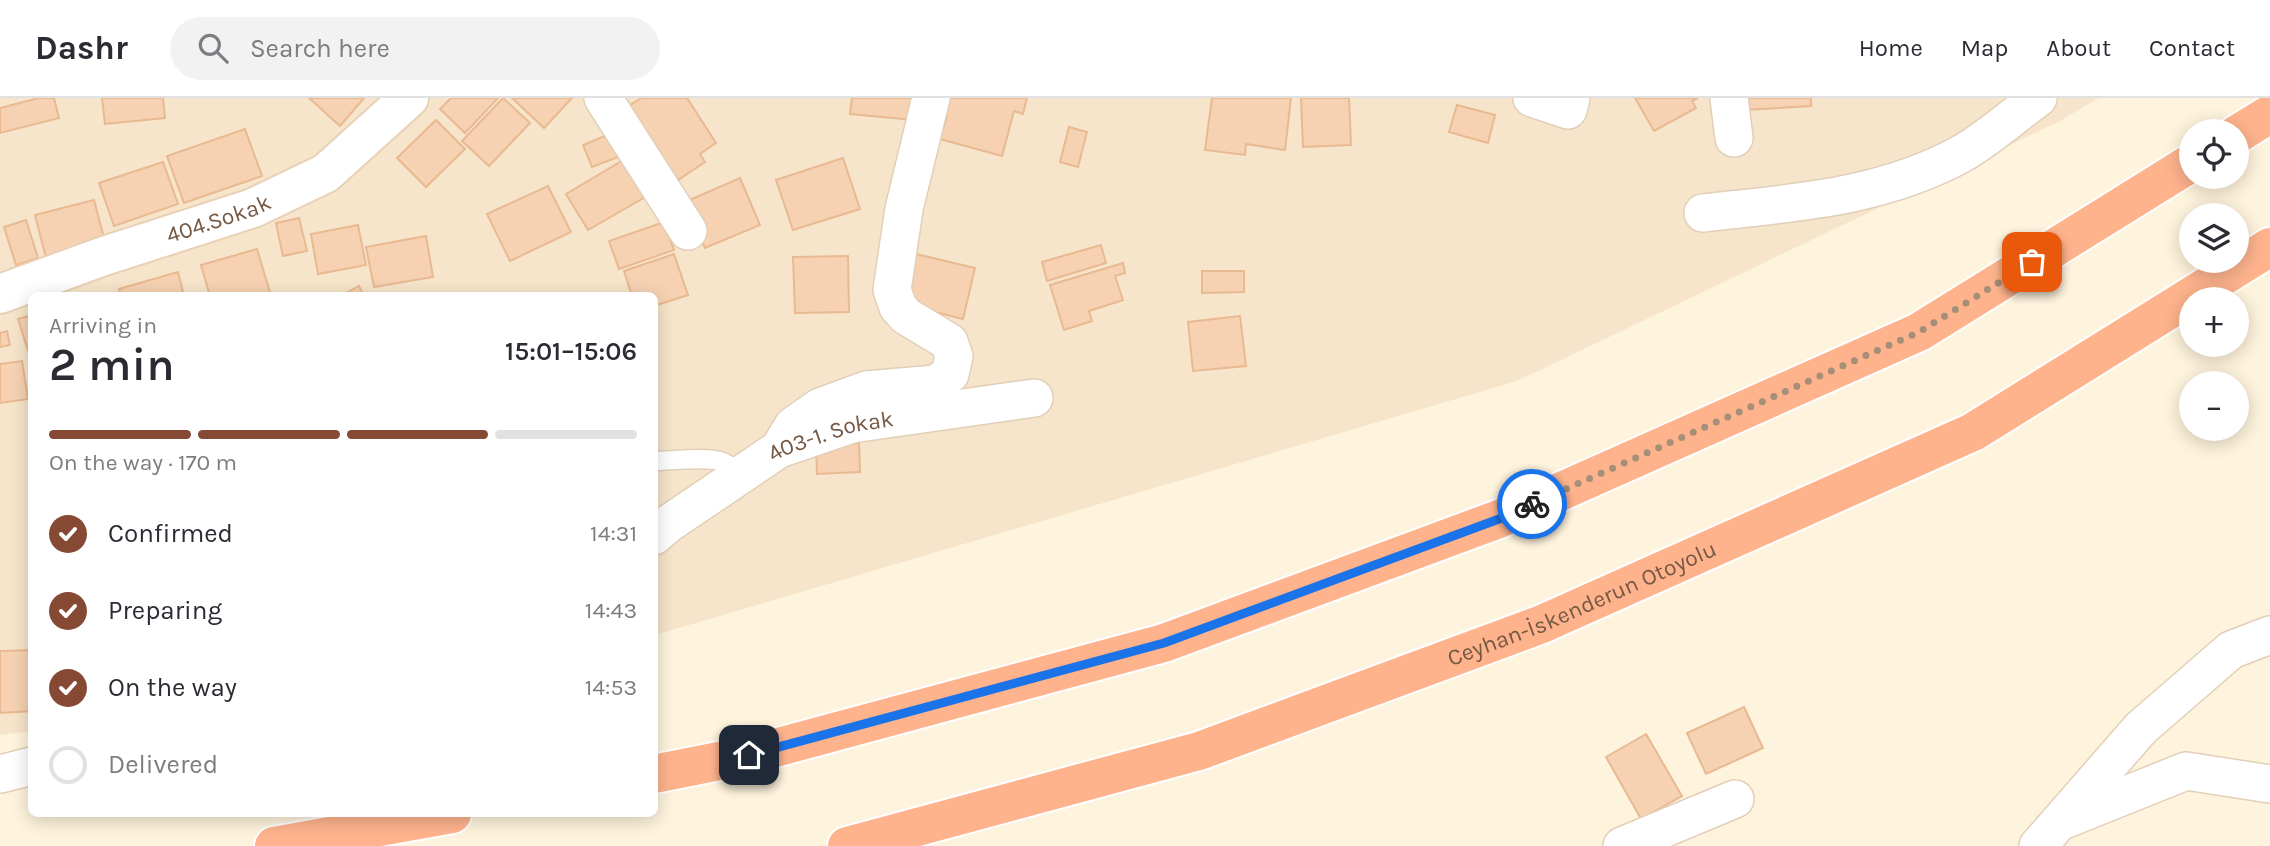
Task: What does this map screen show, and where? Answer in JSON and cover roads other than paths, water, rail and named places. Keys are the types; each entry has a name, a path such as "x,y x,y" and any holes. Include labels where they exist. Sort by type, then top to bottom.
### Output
{"highway":[{"path":"2249,127 2270,114"},
{"path":"658,773 749,755 1164,643 1499,519 1919,332 2179,170"},
{"name":"Ceyhan-İskenderun Otoyolu","path":"847,846 1199,751 1542,624 1973,432 2270,247"},
{"path":"274,846 437,817"}],"street":[{"name":"404.Sokak","path":"0,294 104,256 253,208 326,173 410,98"},
{"path":"603,98 688,231"},
{"path":"779,449 793,426 820,407 866,390 936,384 950,374 954,356 949,342 906,316 898,307 892,290 904,209 932,98"},
{"path":"1532,98 1568,110 1571,98"},
{"path":"1730,98 1734,138"},
{"path":"1703,213 1832,198 1904,181 1962,154 2038,98"},
{"name":"403-1. Sokak","path":"658,533 779,449 852,424 1034,398"},
{"path":"2048,834 2141,728 2231,650 2270,635"},
{"path":"0,774 28,767"},
{"path":"2048,834 2186,771 2270,784"},
{"path":"1622,846 1735,799"}],"lane":[{"path":"658,461 719,461 727,464 738,477"}]}
